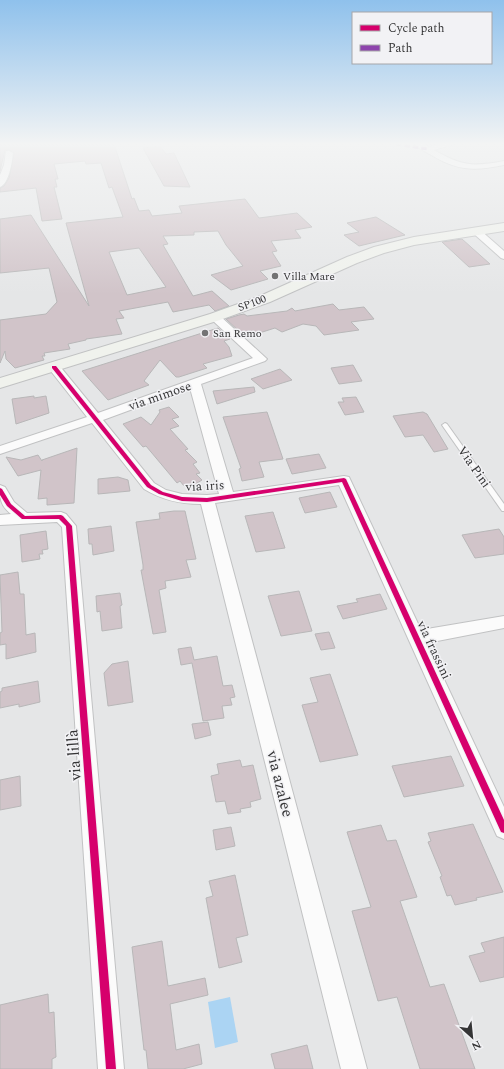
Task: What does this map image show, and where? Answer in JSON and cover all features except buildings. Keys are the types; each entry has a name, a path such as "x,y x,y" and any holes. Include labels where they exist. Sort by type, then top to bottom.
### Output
{"main road":[{"name":"SP100","path":"0,383 215,317 265,299 352,260 379,250 414,241 504,227"}],"street":[{"path":"476,231 504,256"},
{"name":"via mimose","path":"0,450 195,384 261,359 215,317"},
{"name":"via iris","path":"54,367 149,486 161,493 182,499 207,500 344,480"},
{"path":"195,384 227,497"},
{"name":"via frassini","path":"344,480 504,829"},
{"path":"0,490 9,505 24,518"},
{"name":"via azalee","path":"207,500 354,1069"},
{"name":"via lillà","path":"0,520 24,518 61,518 69,526 111,1069"},
{"path":"416,638 504,622"}],"lane":[{"name":"Via Pini","path":"445,425 504,509"}],"water":[{"path":"230,997 238,1042 215,1048 208,1002"}],"cycle path":[{"path":"54,367 149,486 161,493 182,499 207,500 344,480 504,829"},
{"path":"0,490 9,505 24,518 61,517 69,526 111,1069"}],"place":[{"name":"Villa Mare","path":"275,276"},
{"name":"San Remo","path":"205,333"}]}
